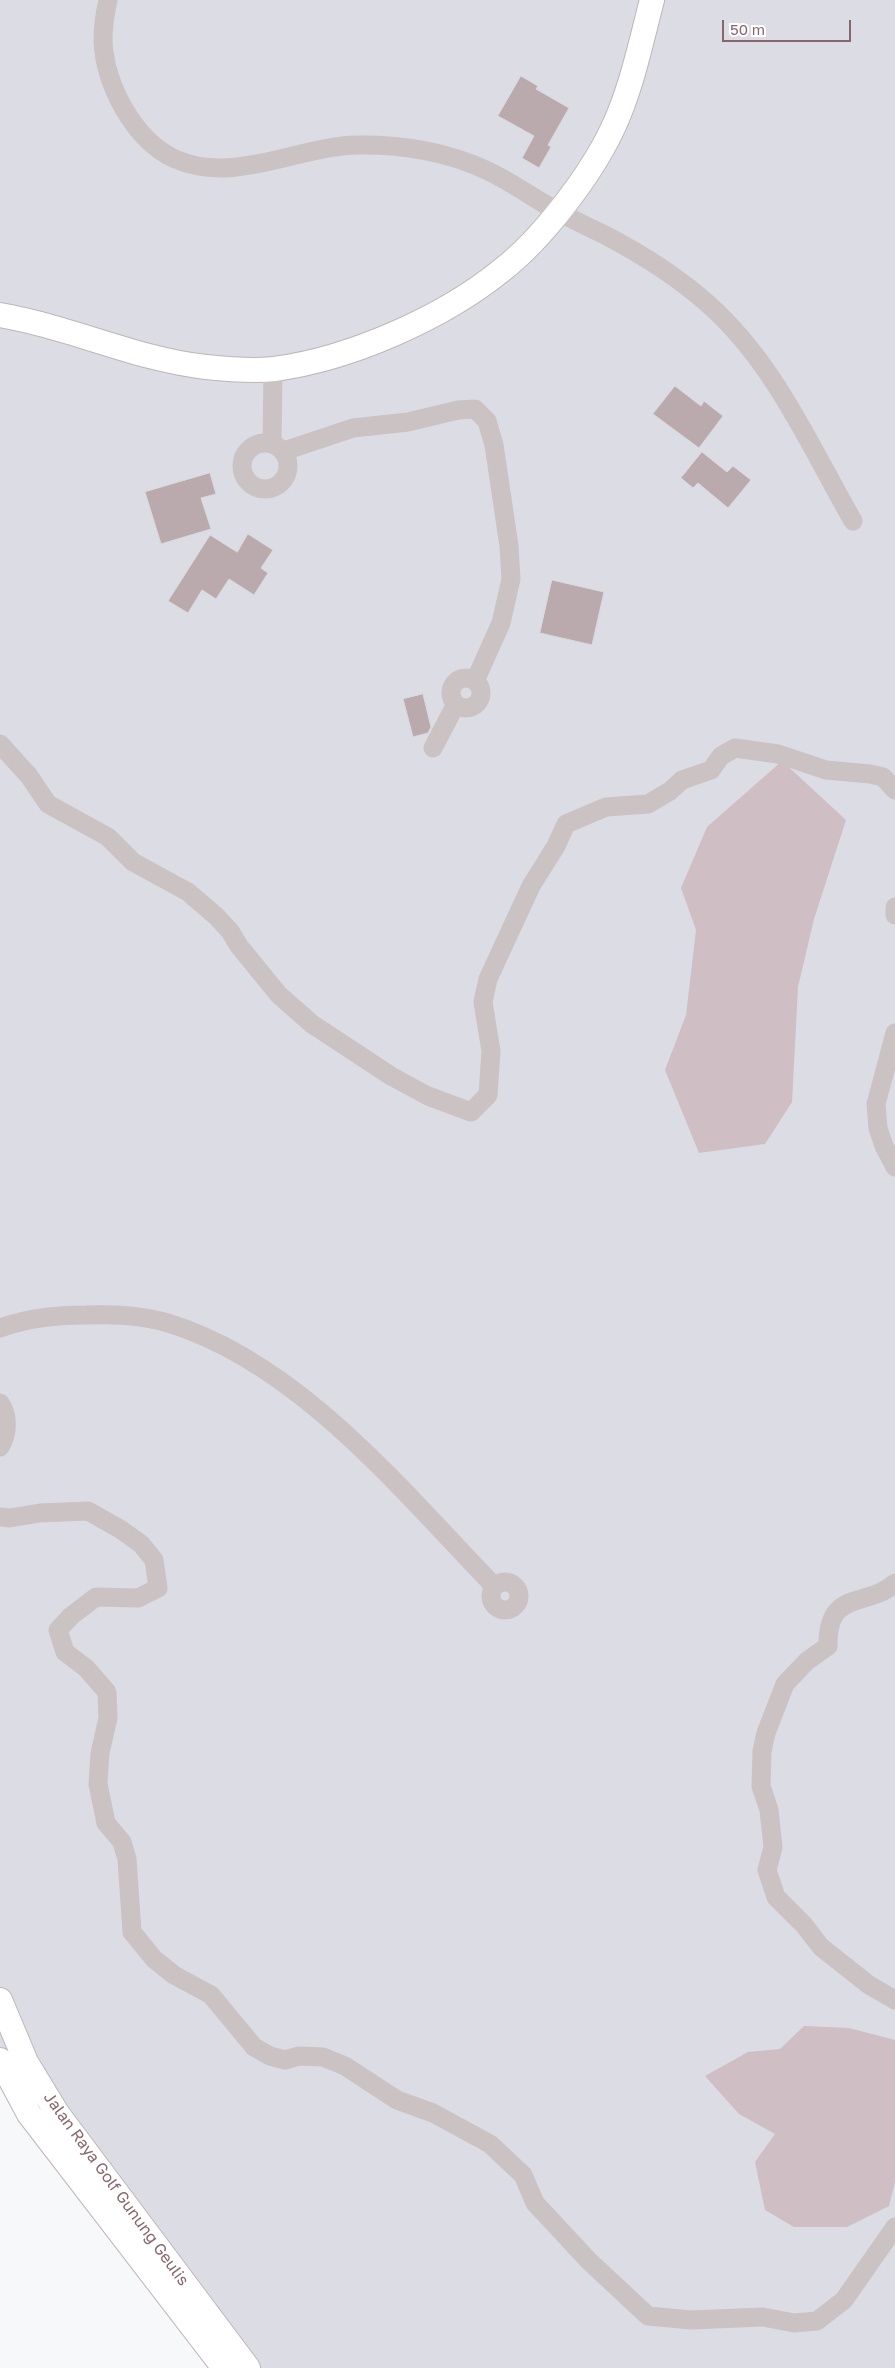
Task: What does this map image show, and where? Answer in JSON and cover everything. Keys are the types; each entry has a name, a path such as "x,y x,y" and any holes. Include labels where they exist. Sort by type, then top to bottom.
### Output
{"main road":[{"path":"0,315 36,321 170,361 208,367 273,369 357,348 408,328 464,296 502,270 528,246 558,212 587,173 612,130 624,98 649,10"},
{"name":"Jalan Raya Golf Gunung Geulis","path":"0,2000 26,2062 57,2113 248,2368"},
{"name":"Jalan Raya Golf Gunung Geulis","path":"0,2060 29,2114 224,2368"}],"lane":[{"path":"108,0 104,18 103,42 107,68 116,89 127,112 140,130 158,149 177,160 201,167 226,168 356,145 423,151 454,158 488,171 558,212 651,262 707,303 730,326 774,379 853,521"},
{"path":"273,369 278,447 354,428 408,422 458,410 475,409 487,421 494,445 512,579 501,623 475,681 480,688 480,698 474,706 465,708 456,704 433,748"},
{"path":"0,744 30,776 48,804 108,838 133,862 188,892 216,916 230,931 239,946 279,995 312,1024 390,1076 428,1096 471,1112 488,1095 491,1051 483,1002 488,979 531,886 556,846 566,824 606,807 648,804 670,791 682,780 711,770 721,756 735,748 778,754 826,770 883,777 895,790"},
{"path":"895,907 895,915"},
{"path":"895,1033 876,1104 878,1128 884,1146 895,1167"},
{"path":"0,1328 22,1320 72,1315 118,1314 168,1323 224,1346 275,1376 348,1436 494,1586"},
{"path":"0,1403 6,1412 6,1438 0,1447"},
{"path":"0,1517 10,1518 40,1513 88,1511 141,1544 154,1560 158,1588 138,1598 96,1597 71,1616 58,1630 65,1652 86,1668 107,1692 108,1718 100,1753 98,1784 106,1823 122,1842 128,1859 132,1932 154,1959 174,1975 211,1995 254,2047 270,2056 285,2060 299,2056 323,2057 345,2066 398,2100 433,2113 490,2144 523,2175 535,2204 648,2316 691,2320 763,2317 794,2322 817,2320 844,2300 895,2227"},
{"path":"895,1584 888,1590 844,1605 827,1628 828,1646 807,1661 785,1684 766,1733 762,1751 761,1786 770,1810 773,1847 767,1870 776,1897 804,1925 820,1947 869,1985 895,2000"}],"shaded area":[{"path":"0,0 895,0 895,2368 223,2368 0,2060"},
{"path":"782,761 846,820 814,919 798,987 792,1102 765,1144 699,1153 665,1070 686,1015 696,930 681,888 707,827"},
{"path":"804,2026 849,2028 895,2040 895,2182 889,2206 847,2227 794,2227 765,2210 755,2162 775,2134 739,2114 705,2076 748,2052 780,2049"}],"building":[{"path":"521,76 538,86 536,89 569,108 548,145 551,147 539,168 522,158 534,136 498,116"},
{"path":"675,386 701,406 704,401 723,416 699,448 653,414"},
{"path":"702,452 727,472 733,466 751,480 728,508 698,483 693,488 681,478"},
{"path":"210,473 216,494 201,498 211,529 161,544 145,492"},
{"path":"248,534 273,550 261,568 268,573 254,595 229,579 216,599 202,590 188,613 168,601 210,535 237,552"},
{"path":"552,580 604,592 592,645 540,633"},
{"path":"423,694 431,727 428,733 413,737 403,699"}]}
